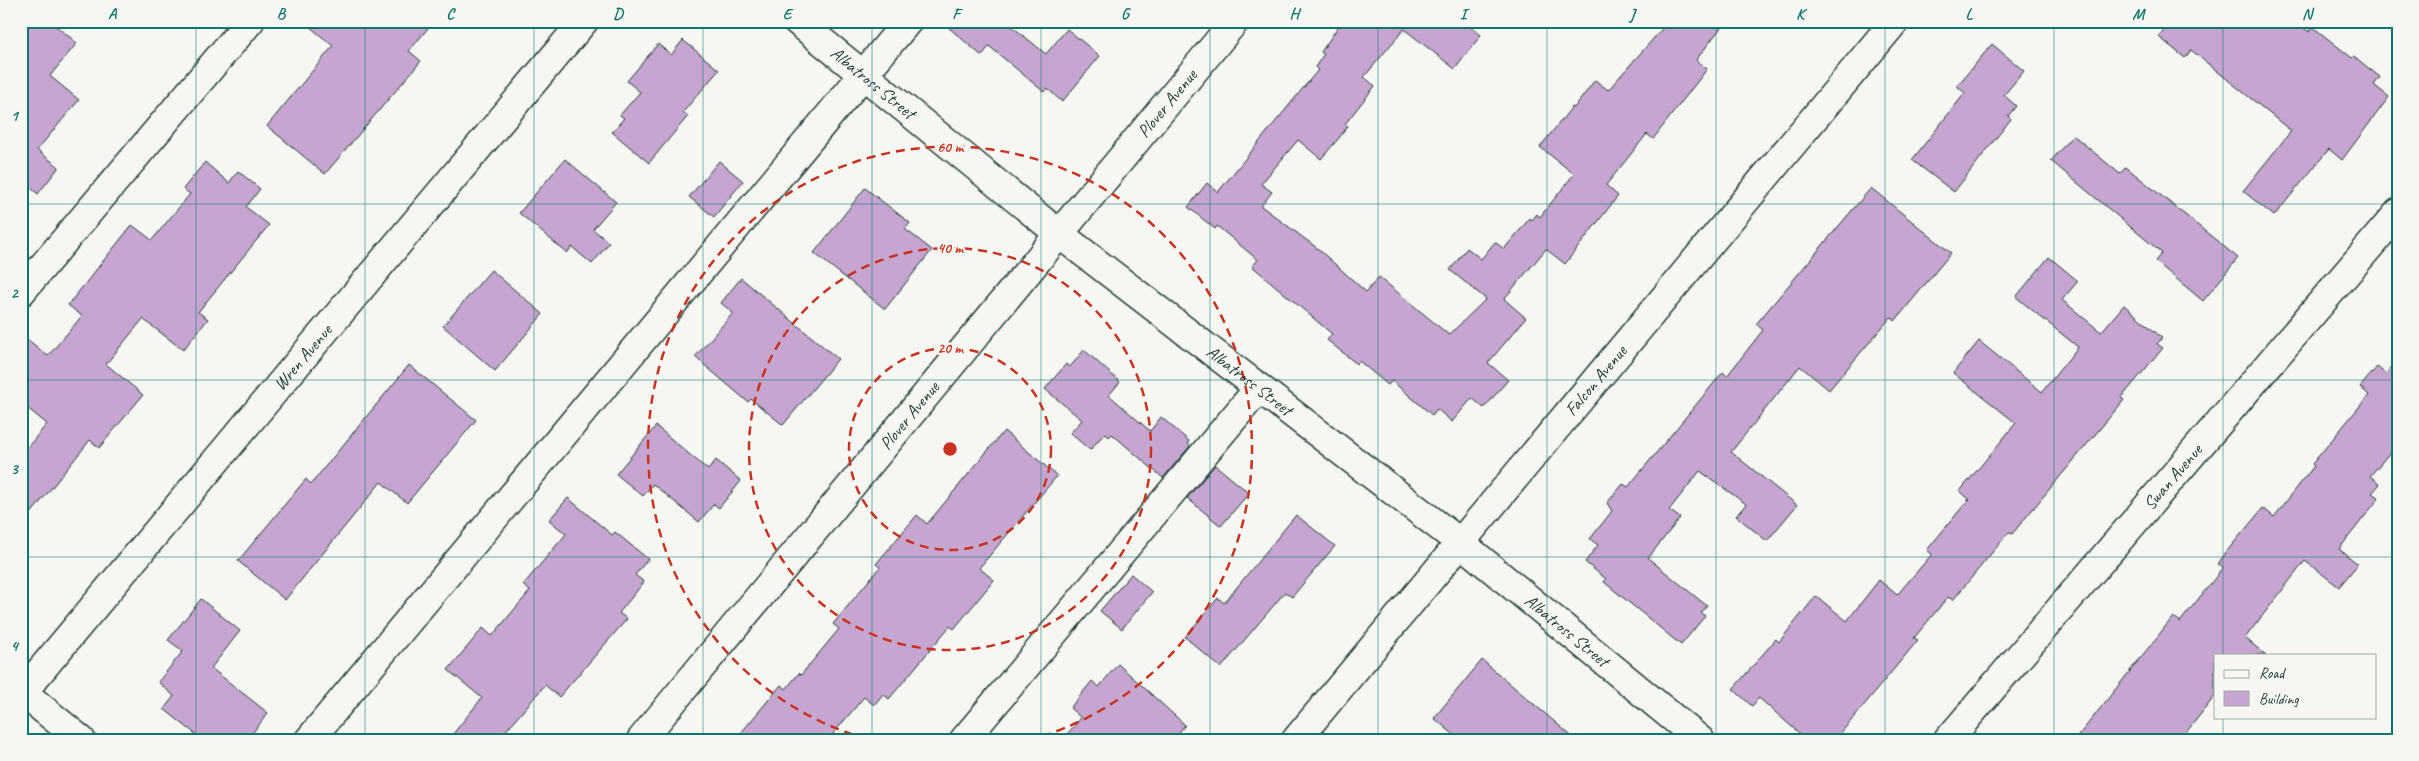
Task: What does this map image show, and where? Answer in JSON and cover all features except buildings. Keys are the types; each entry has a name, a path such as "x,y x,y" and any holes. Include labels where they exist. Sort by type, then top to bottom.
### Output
{"street":[{"path":"21,292 250,21"},
{"name":"Wren Avenue","path":"22,692 584,21"},
{"name":"Albatross Street","path":"797,21 1058,233 1462,544 1700,740"},
{"path":"309,740 908,21"},
{"name":"Plover Avenue","path":"641,740 1235,21"},
{"name":"Falcon Avenue","path":"1296,740 1462,544 1895,21"},
{"name":"Swan Avenue","path":"1948,740 2398,213"},
{"path":"964,740 1259,388"},
{"path":"22,692 81,740"}]}
